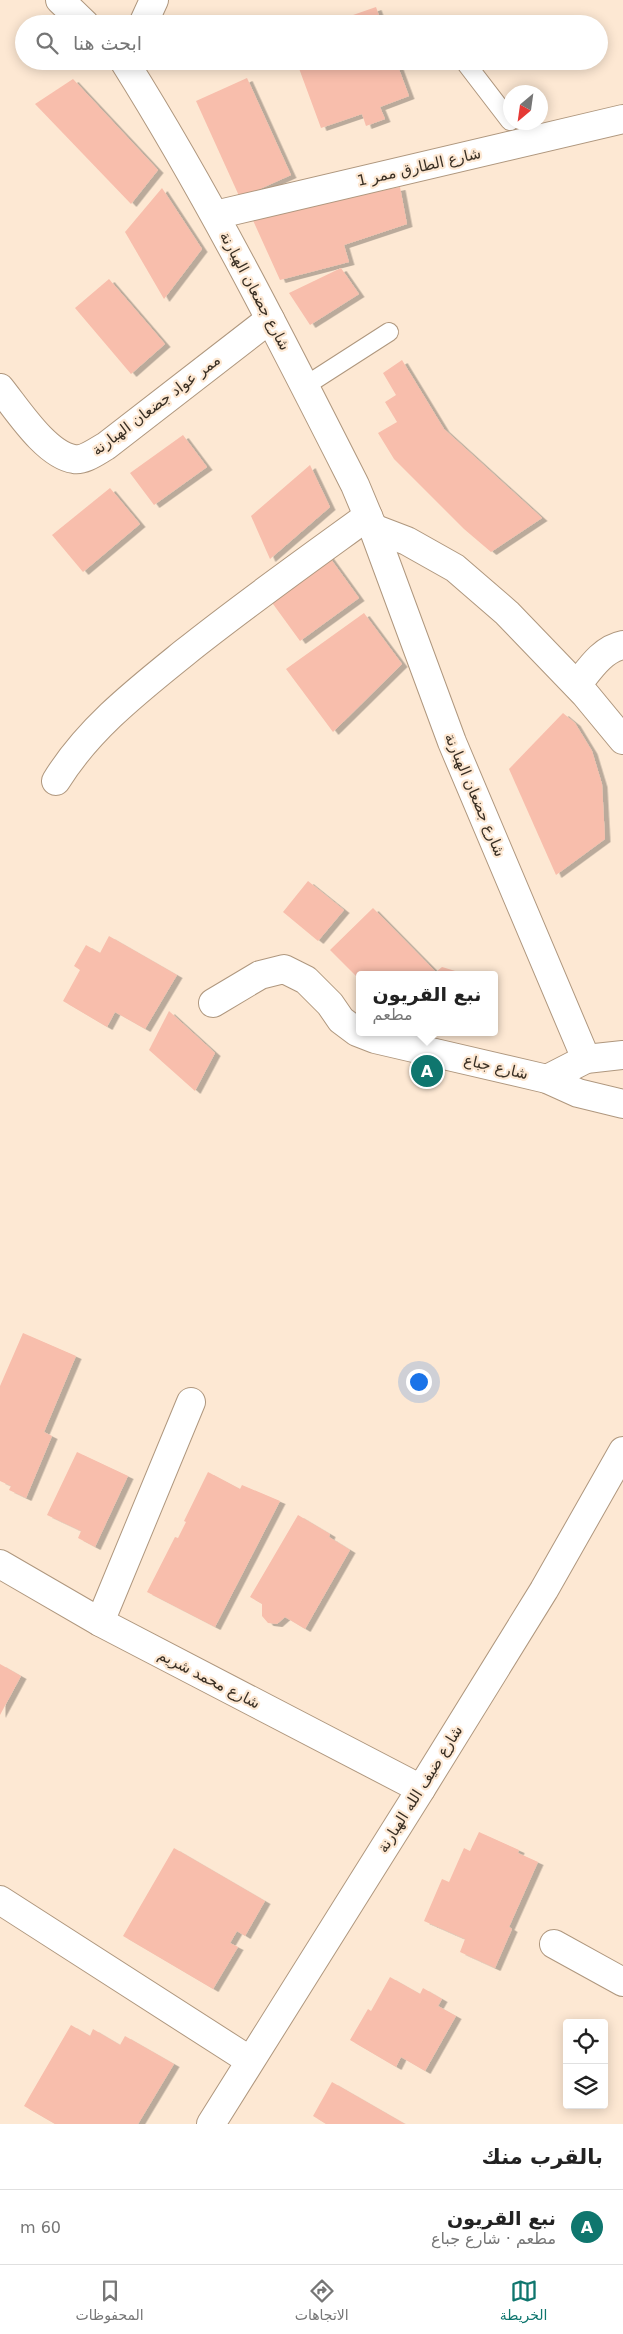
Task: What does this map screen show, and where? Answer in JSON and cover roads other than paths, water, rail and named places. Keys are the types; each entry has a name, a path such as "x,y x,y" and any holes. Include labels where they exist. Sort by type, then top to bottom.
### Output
{"street":[{"path":"60,0 76,15"},
{"path":"147,15 154,0"},
{"name":"شارع جضعان الهبارنة","path":"130,70 171,136 215,215 355,485 371,522 452,742 586,1059"},
{"name":"شارع الطارق ممر 1","path":"548,125 623,119"},
{"name":"شارع الطارق ممر 1","path":"215,215 509,130"},
{"name":"ممر عواد جضعان الهبارنة","path":"0,388 43,440 58,453 75,460 89,456 106,446 270,319"},
{"path":"56,781 71,756 90,734 156,676 226,620 371,522 455,568 507,613 577,685 623,740"},
{"path":"577,685 592,665 617,646 623,645"},
{"name":"شارع جباع","path":"213,1004 260,975 284,969 306,980 330,1004 341,1020 356,1031"},
{"name":"شارع جباع","path":"367,1036 546,1079 578,1093 623,1104"},
{"name":"شارع جباع","path":"546,1079 586,1059 623,1055"},
{"path":"100,1622 191,1402"},
{"name":"شارع ضيف الله الهبارنة","path":"211,2124 249,2060 544,1590 623,1451"},
{"name":"شارع محمد شريم","path":"0,1564 100,1622 421,1788"},
{"path":"0,1900 249,2060"},
{"path":"554,1944 623,1982"}],"lane":[{"path":"471,70 503,111"},
{"path":"305,386 389,332"}],"place":[{"name":"نبع القريون","path":"427,1071"}]}
